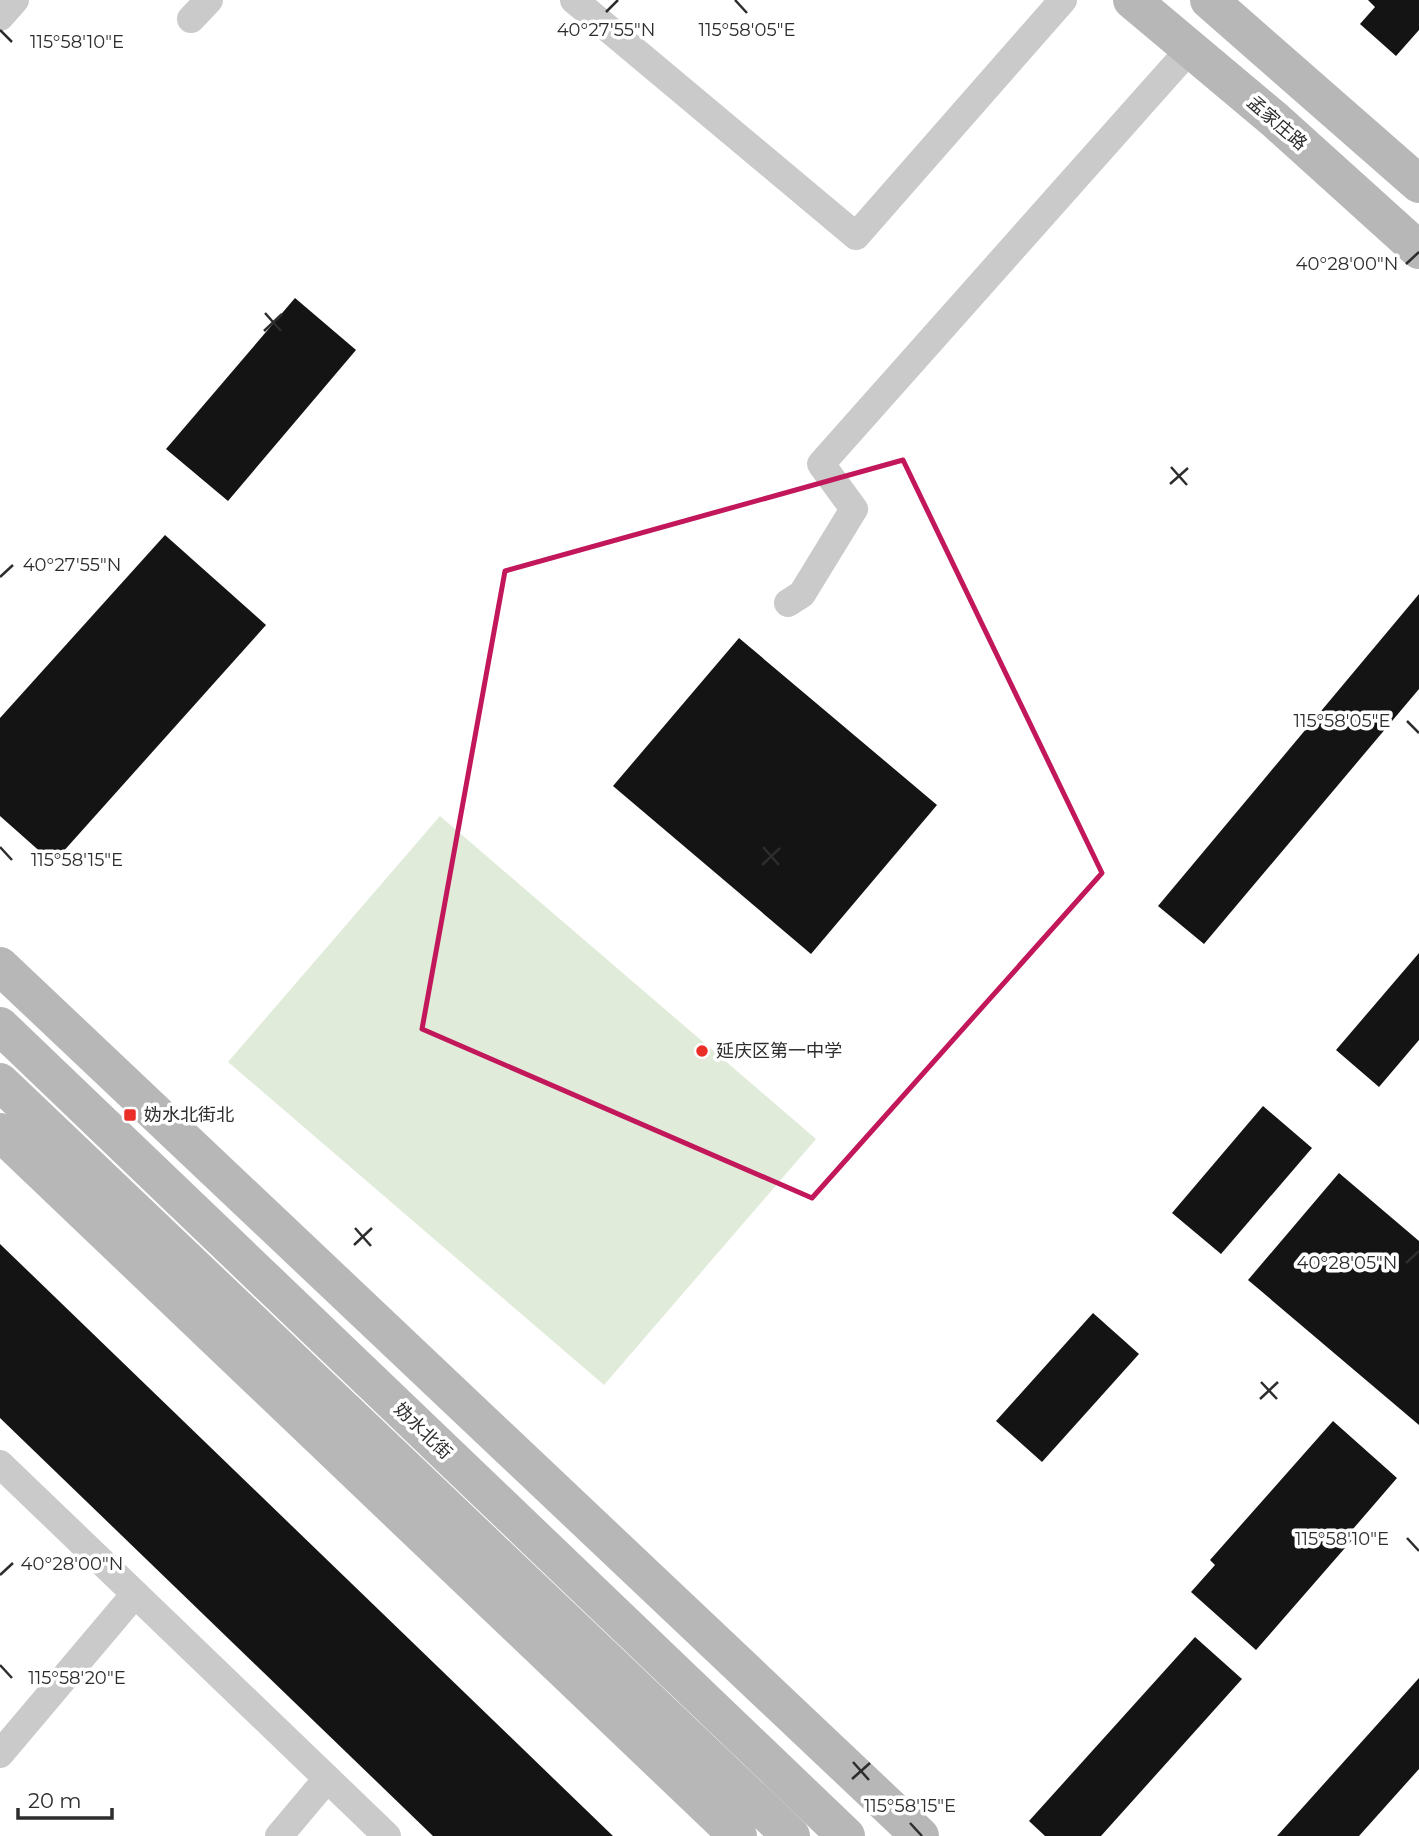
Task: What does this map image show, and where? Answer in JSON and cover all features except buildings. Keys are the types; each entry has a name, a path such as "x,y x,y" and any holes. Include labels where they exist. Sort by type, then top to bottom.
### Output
{"main road":[{"name":"孟家庄路","path":"1132,0 1275,120 1419,250"},
{"path":"1209,0 1419,184"},
{"path":"0,966 920,1836"},
{"name":"妫水北街","path":"0,1026 846,1836"},
{"path":"0,1082 791,1836"},
{"path":"0,1132 738,1836"}],"street":[{"path":"0,17 15,0"},
{"path":"574,0 856,236 1063,0"},
{"path":"788,603 802,594 854,509 821,464 1190,49"},
{"path":"0,1464 387,1836"},
{"path":"0,1754 135,1594"},
{"path":"279,1836 327,1779"}],"highlighted area":[{"path":"903,460 1102,873 812,1198 422,1029 505,571"}],"green space":[{"path":"440,816 816,1139 604,1385 228,1062"}],"place":[{"name":"延庆区第一中学","path":"702,1051"},
{"name":"妫水北街北","path":"130,1115"}]}
